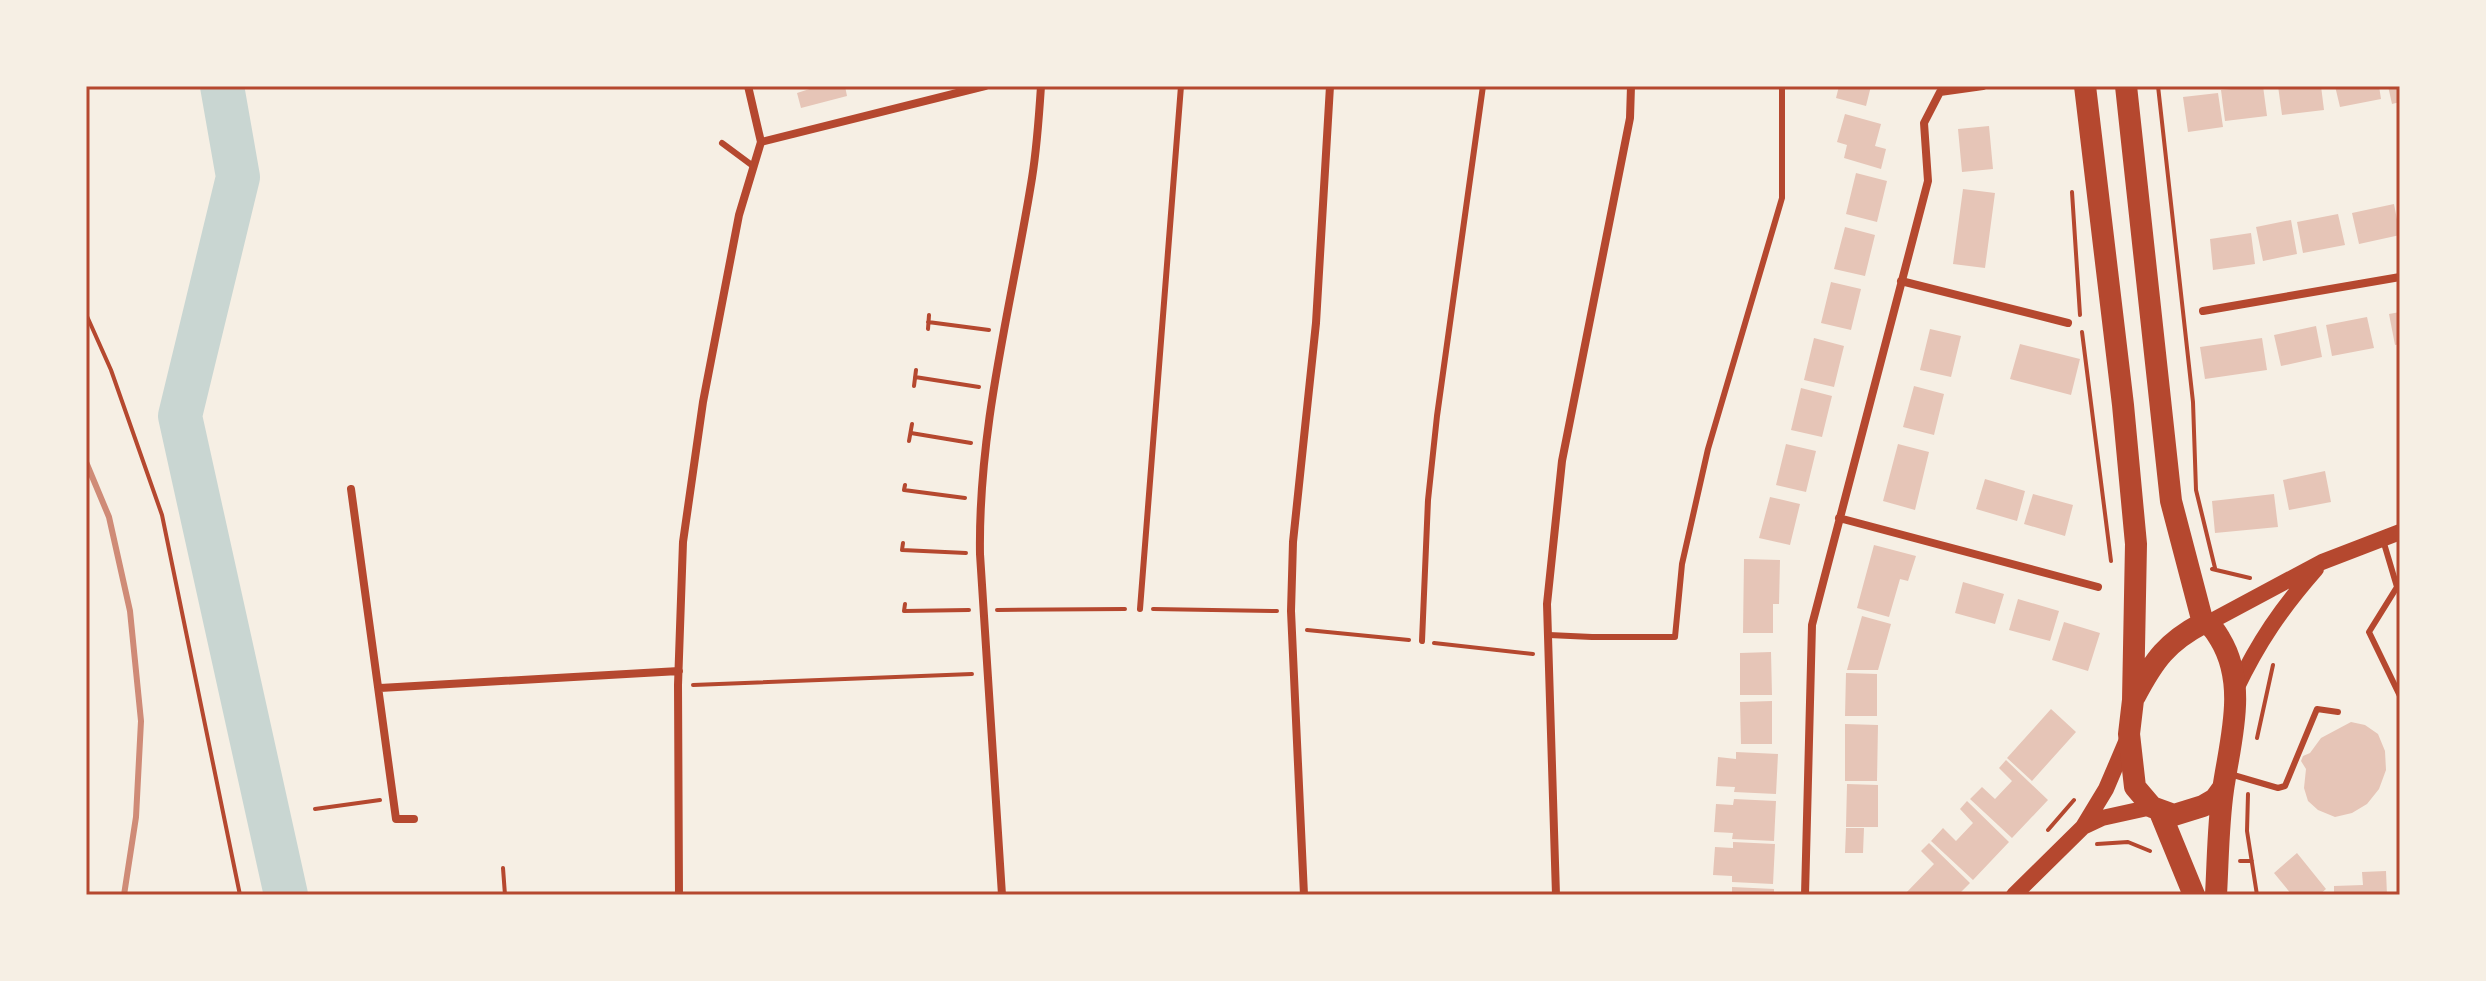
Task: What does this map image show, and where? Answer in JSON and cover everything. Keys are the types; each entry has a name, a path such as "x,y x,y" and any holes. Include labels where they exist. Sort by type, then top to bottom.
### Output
{"highway":[{"path":"2085,86 2123,405 2136,544 2133,700 2129,734 2135,787 2156,809 2194,895"},
{"path":"2126,86 2171,501 2205,623 2224,646 2236,689 2216,895"},
{"path":"2133,700 2164,648 2205,623"},
{"path":"2156,809 2174,815 2203,806 2215,799 2225,780"}],"main road":[{"path":"2205,623 2322,562 2400,532"},
{"path":"2236,689 2261,637 2322,562"},
{"path":"2014,895 2083,827 2106,789 2129,734"},
{"path":"2083,827 2120,813 2156,809"}],"street":[{"path":"679,895 678,685 683,542 703,402 739,215 761,142 748,86"},
{"path":"761,142 985,86"},
{"path":"1002,895 979,500 1003,332 1033,176 1041,86"},
{"path":"1304,895 1291,611 1293,542 1316,323 1330,86"},
{"path":"1556,895 1547,604 1562,461 1630,118 1631,86"},
{"path":"1805,895 1812,625 1928,181 1924,123 1940,92 1983,86"},
{"path":"2203,311 2400,277"},
{"path":"1901,281 2068,323"},
{"path":"351,489 396,819 414,819"},
{"path":"1839,518 2098,587"},
{"path":"380,688 679,671"}],"lane":[{"path":"1140,609 1181,86"},
{"path":"1422,641 1428,500 1437,416 1483,86"},
{"path":"1549,635 1675,637 1682,564 1708,449 1782,198 1782,86"},
{"path":"722,143 753,166"},
{"path":"2382,537 2397,587 2369,632 2400,696"},
{"path":"2225,780 2278,788 2285,786 2317,709 2338,712"}],"path":[{"path":"2158,86 2193,402 2196,490 2215,568 2260,578"},
{"path":"2072,186 2081,325 2112,571"},
{"path":"86,314 111,370 162,515 240,895"},
{"path":"928,329 929,315"},
{"path":"928,322 1003,332"},
{"path":"914,386 916,370"},
{"path":"915,377 994,390"},
{"path":"909,441 912,424"},
{"path":"911,433 985,446"},
{"path":"905,485 904,490 979,500"},
{"path":"903,543 902,550 980,554"},
{"path":"905,604 904,611 985,610"},
{"path":"678,685 987,673"},
{"path":"315,809 394,798"},
{"path":"2043,837 2074,800"},
{"path":"2089,845 2128,842 2154,853 2159,851"},
{"path":"503,868 505,895"}],"building":[{"path":"819,86 845,86 847,96 801,108 797,93"},
{"path":"1839,86 1871,86 1866,106 1836,98"},
{"path":"2263,86 2267,116 2225,121 2221,90"},
{"path":"2278,86 2321,86 2324,110 2282,115"},
{"path":"2335,86 2379,86 2381,99 2340,107"},
{"path":"2388,86 2400,86 2400,102 2392,104"},
{"path":"2218,93 2223,127 2188,132 2183,97"},
{"path":"1845,114 1881,124 1875,146 1886,149 1881,169 1844,158 1847,145 1837,142"},
{"path":"1989,126 1993,169 1962,172 1958,129"},
{"path":"1856,173 1887,181 1877,222 1846,214"},
{"path":"1963,189 1995,193 1985,268 1953,264"},
{"path":"2394,204 2400,235 2359,244 2352,213"},
{"path":"2338,214 2345,245 2303,253 2297,222"},
{"path":"2291,220 2297,254 2263,261 2256,227"},
{"path":"1845,227 1875,235 1865,276 1834,269"},
{"path":"2251,233 2255,264 2213,270 2210,239"},
{"path":"1831,282 1861,289 1851,330 1821,323"},
{"path":"2400,312 2400,344 2395,345 2389,314"},
{"path":"2367,317 2374,348 2332,356 2326,325"},
{"path":"2316,326 2322,357 2281,366 2274,335"},
{"path":"1930,329 1961,336 1951,377 1920,370"},
{"path":"1814,338 1844,346 1834,387 1804,380"},
{"path":"2262,338 2267,370 2205,379 2200,347"},
{"path":"2020,344 2080,359 2071,395 2010,379"},
{"path":"1914,386 1944,394 1934,435 1903,427"},
{"path":"1801,388 1832,396 1822,437 1791,430"},
{"path":"1786,444 1816,451 1806,492 1776,485"},
{"path":"1898,444 1929,452 1915,510 1883,501"},
{"path":"2325,471 2331,502 2289,510 2283,480"},
{"path":"1985,479 2025,491 2017,521 1976,509"},
{"path":"2033,494 2073,505 2065,536 2024,524"},
{"path":"2274,494 2278,527 2215,533 2212,501"},
{"path":"1770,497 1800,504 1790,545 1759,538"},
{"path":"1874,545 1916,556 1908,581 1900,579 1889,617 1857,608"},
{"path":"1744,559 1780,560 1779,604 1773,604 1773,633 1743,633"},
{"path":"1963,582 2004,594 1995,624 1955,613"},
{"path":"2018,599 2059,611 2050,641 2009,630"},
{"path":"1862,616 1891,624 1878,670 1847,670"},
{"path":"2064,622 2100,633 2088,671 2052,660"},
{"path":"1771,652 1772,695 1740,695 1740,653"},
{"path":"1846,673 1877,674 1877,716 1845,716"},
{"path":"1772,701 1772,744 1741,744 1740,702"},
{"path":"2051,709 2076,732 2032,781 2007,758"},
{"path":"2351,722 2365,725 2378,734 2385,751 2386,770 2379,789 2367,804 2352,813 2335,817 2318,810 2308,801 2304,788 2306,769 2301,761 2321,738"},
{"path":"1845,724 1878,725 1877,781 1845,781"},
{"path":"1736,752 1778,754 1776,794 1734,792 1735,787 1716,786 1718,757 1736,759"},
{"path":"2006,760 2048,800 2012,838 1970,799 1982,787 1995,799 2012,781 1999,768"},
{"path":"1847,784 1878,785 1878,827 1846,827"},
{"path":"1734,799 1776,801 1774,841 1732,839 1733,833 1714,832 1716,804 1733,805"},
{"path":"1967,801 2009,842 1973,880 1931,841 1943,828 1956,841 1973,823 1960,809"},
{"path":"1846,828 1864,828 1863,853 1845,853"},
{"path":"1733,842 1775,844 1773,884 1732,882 1732,876 1713,875 1715,847 1733,848"},
{"path":"1929,843 1970,883 1958,895 1904,895 1934,864 1921,851"},
{"path":"2297,853 2326,889 2319,895 2292,895 2274,873"},
{"path":"2386,871 2387,895 2334,895 2334,886 2363,885 2362,872"},
{"path":"1732,887 1774,889 1774,895 1732,895"}],"waterway":[{"path":"222,86 238,177 180,416 286,895"}],"railway":[{"path":"86,462 109,517 130,611 141,721 136,817 124,895"}]}
